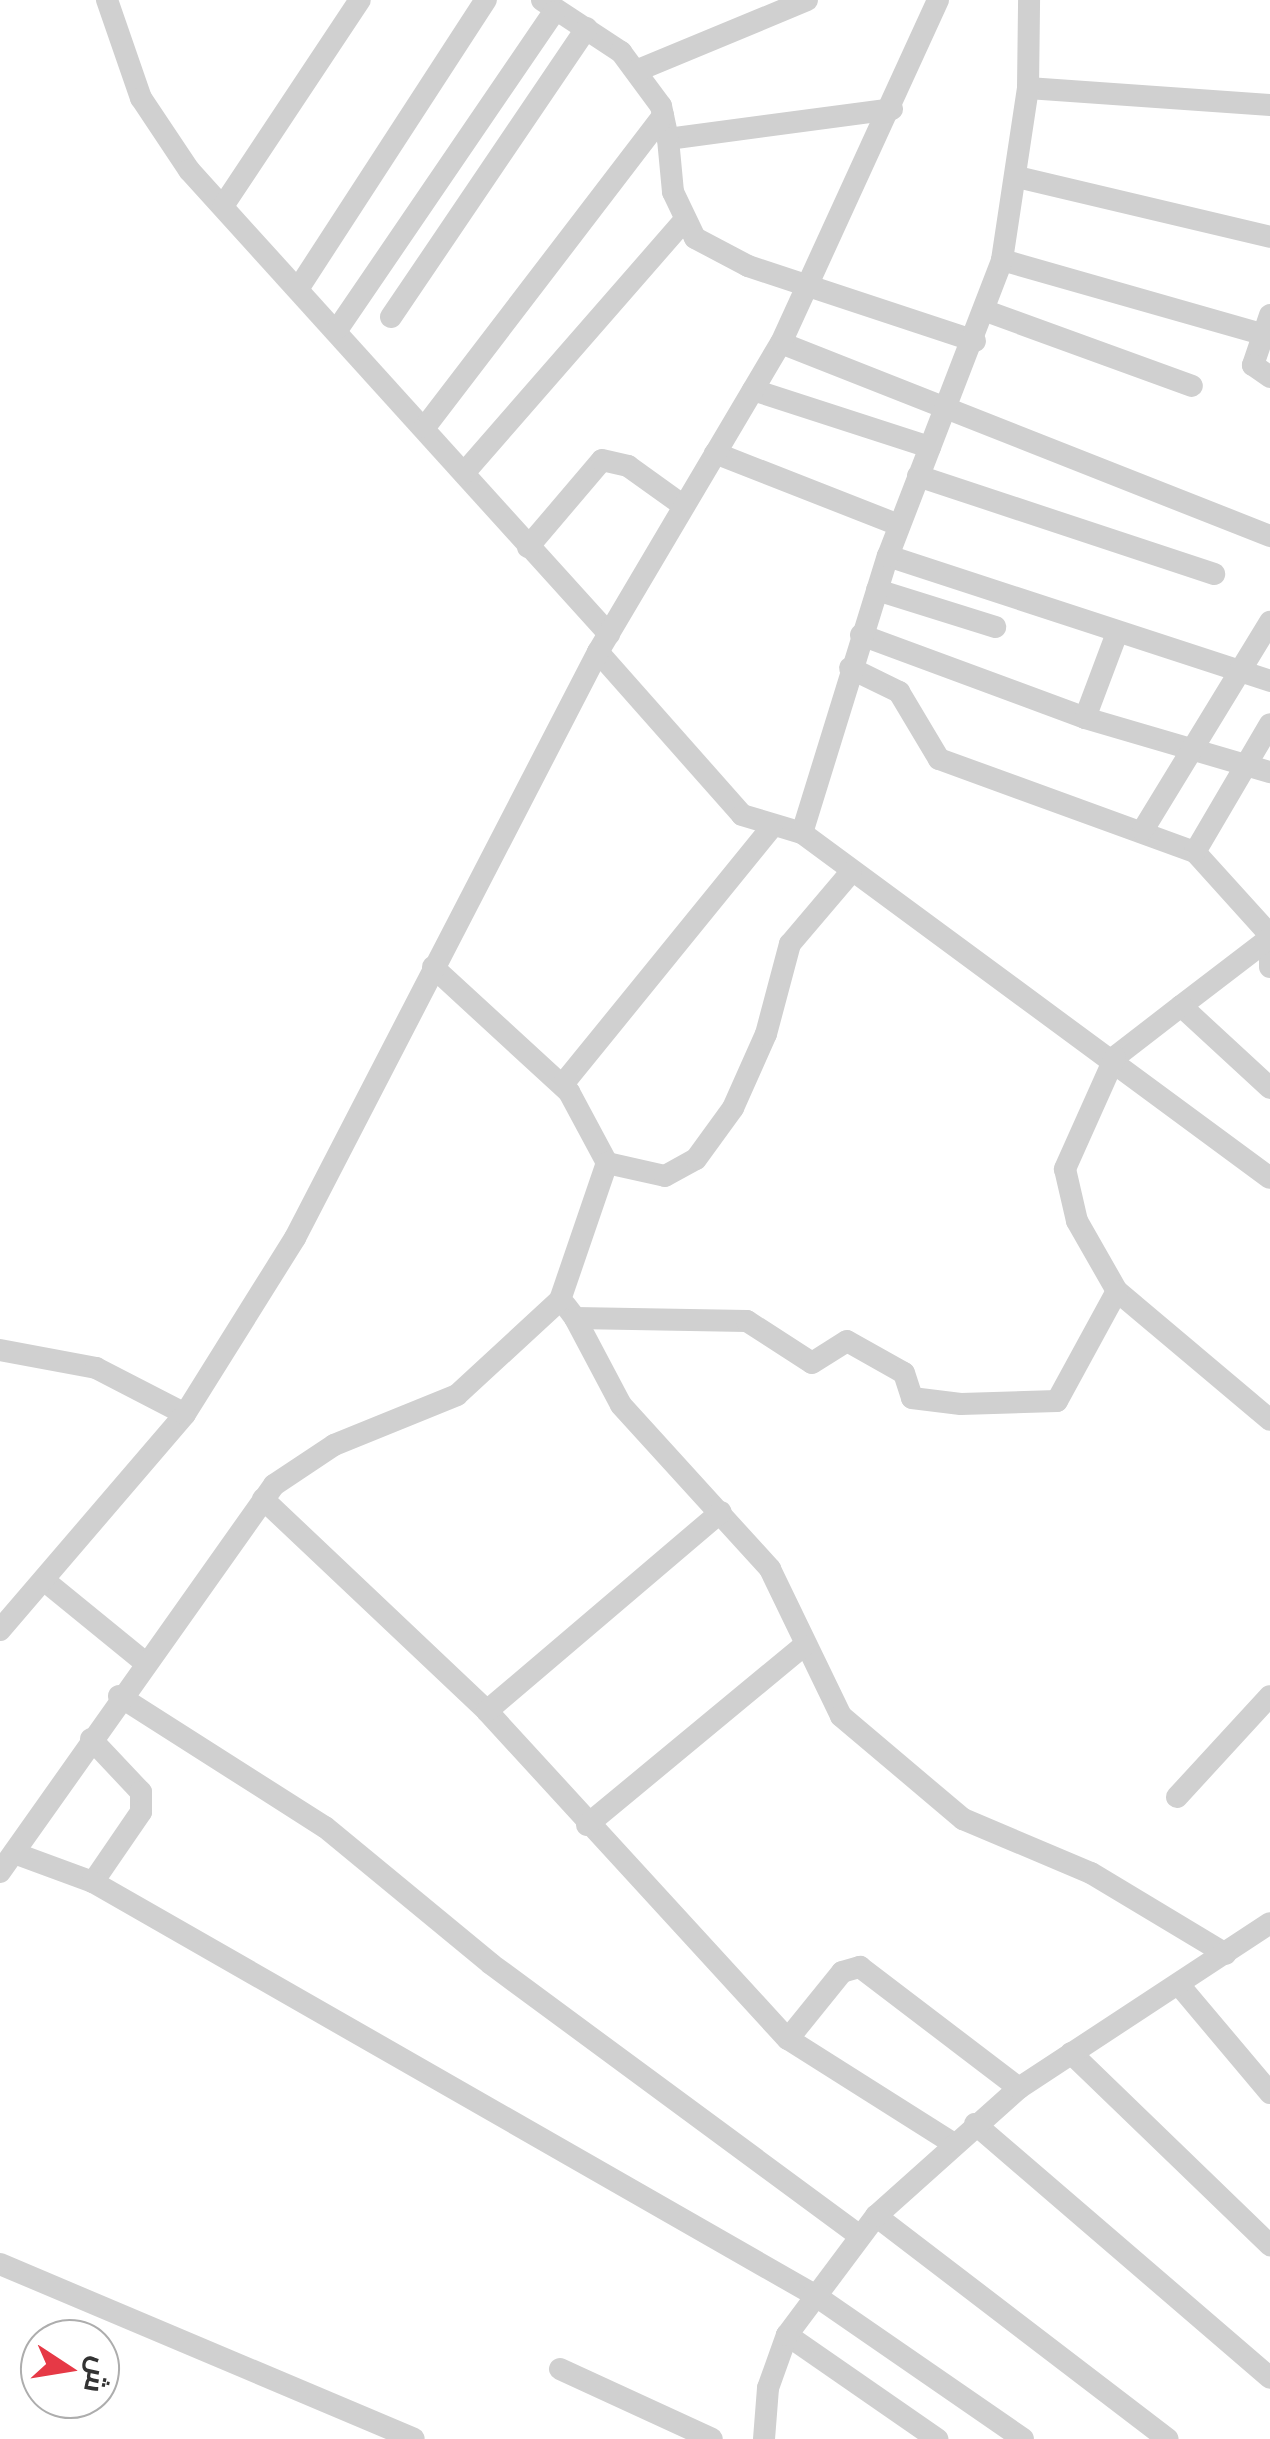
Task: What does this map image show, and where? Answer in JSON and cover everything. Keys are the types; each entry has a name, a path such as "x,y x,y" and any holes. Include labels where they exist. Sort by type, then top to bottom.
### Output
{"street":[{"path":"107,0 149,112 223,206 298,290 339,327 528,547 742,815 772,828 802,833 955,953 1116,1056 1270,1178"},
{"path":"223,206 360,0"},
{"path":"298,290 486,0"},
{"path":"636,70 807,0"},
{"path":"0,1630 185,1414 294,1238 604,643 809,288 938,0"},
{"path":"802,833 850,668 899,524 975,340 1002,260 1028,88 1029,0"},
{"path":"339,327 548,4 586,28 636,70 666,128 685,220 718,252 809,288 975,340"},
{"path":"391,317 586,28"},
{"path":"1028,88 1270,105"},
{"path":"425,428 666,128 892,110"},
{"path":"1017,177 1270,237"},
{"path":"464,473 685,220"},
{"path":"1002,260 1266,325 1253,365 1270,376"},
{"path":"986,311 1192,386"},
{"path":"780,343 947,405 1270,536"},
{"path":"753,390 930,446"},
{"path":"715,453 899,524"},
{"path":"528,547 602,460 628,466 681,504"},
{"path":"918,476 1214,574"},
{"path":"888,556 1270,681"},
{"path":"876,590 994,626"},
{"path":"1143,830 1192,747 1244,673 1270,622"},
{"path":"1085,718 1117,633"},
{"path":"861,635 1085,718 1270,772"},
{"path":"850,668 899,692 939,759 1195,852 1270,938 1270,967"},
{"path":"1195,852 1270,724"},
{"path":"562,1084 772,828"},
{"path":"607,1163 665,1176 696,1159 733,1108 766,1034 790,944 851,872"},
{"path":"1270,938 1116,1056 1065,1169 1077,1220 1118,1291 1270,1420"},
{"path":"434,968 562,1084 607,1163 567,1309 457,1395 334,1444 263,1499 143,1661 7,1863 94,1882 813,2294 1023,2439"},
{"path":"1181,1006 1266,1076"},
{"path":"567,1309 747,1321 812,1363 847,1341 882,1354 904,1373 912,1398 1057,1401 1118,1291"},
{"path":"567,1309 622,1406 770,1569 803,1646 841,1716 919,1789 1226,1954"},
{"path":"0,1350 96,1368 185,1414"},
{"path":"263,1499 487,1710 586,1825 788,2040 954,2144"},
{"path":"487,1710 721,1512"},
{"path":"45,1581 143,1661"},
{"path":"586,1825 803,1646"},
{"path":"1177,1798 1269,1691"},
{"path":"119,1696 325,1827 491,1964 858,2234"},
{"path":"90,1739 141,1792 142,1812 94,1882"},
{"path":"764,2439 786,2335 858,2234 1019,2088 1180,1986 1270,1923"},
{"path":"788,2040 842,1972 860,1967 1019,2088"},
{"path":"1180,1986 1270,2093"},
{"path":"1072,2054 1270,2245"},
{"path":"975,2124 1270,2378"},
{"path":"876,2216 1168,2439"},
{"path":"0,2264 414,2439"},
{"path":"786,2335 936,2439"},
{"path":"560,2368 712,2439"}]}
